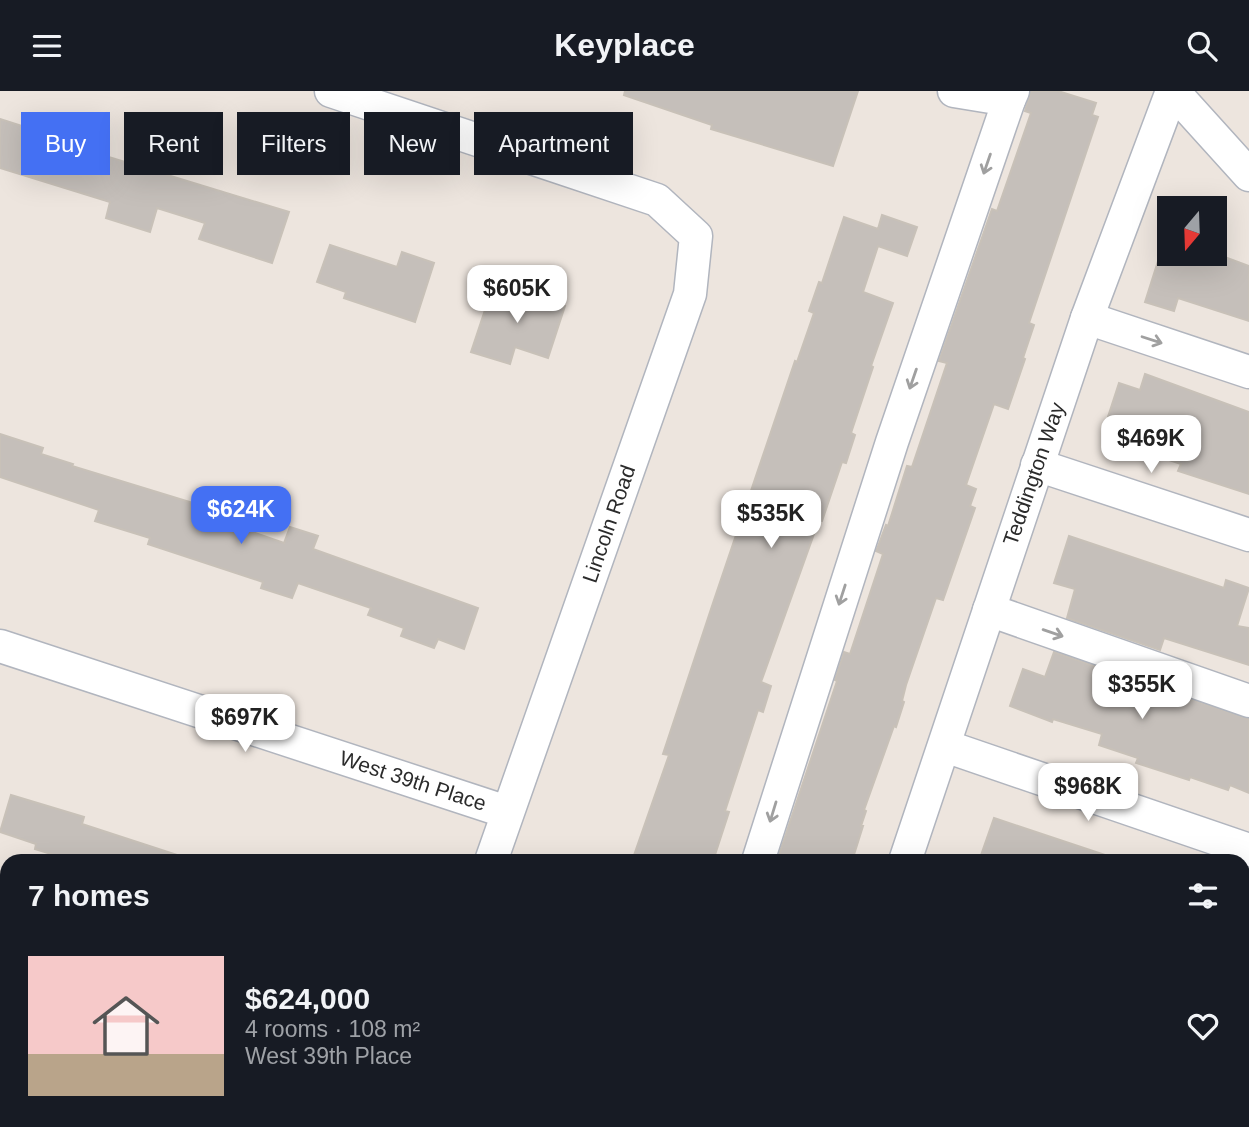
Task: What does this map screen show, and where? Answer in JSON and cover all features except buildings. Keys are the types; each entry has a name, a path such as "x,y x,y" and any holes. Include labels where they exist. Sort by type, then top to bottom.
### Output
{"street":[{"name":"Lincoln Road","path":"331,91 657,200 696,236 690,294 493,854"},
{"path":"760,854 892,442 1011,95 954,91"},
{"path":"1173,91 1249,174"},
{"name":"Teddington Way","path":"907,854 1087,318 1173,91"},
{"path":"1087,318 1249,372"},
{"path":"1037,465 1249,535"},
{"path":"989,610 1249,701"},
{"name":"West 39th Place","path":"0,646 507,812"},
{"path":"945,745 1249,850"}]}
